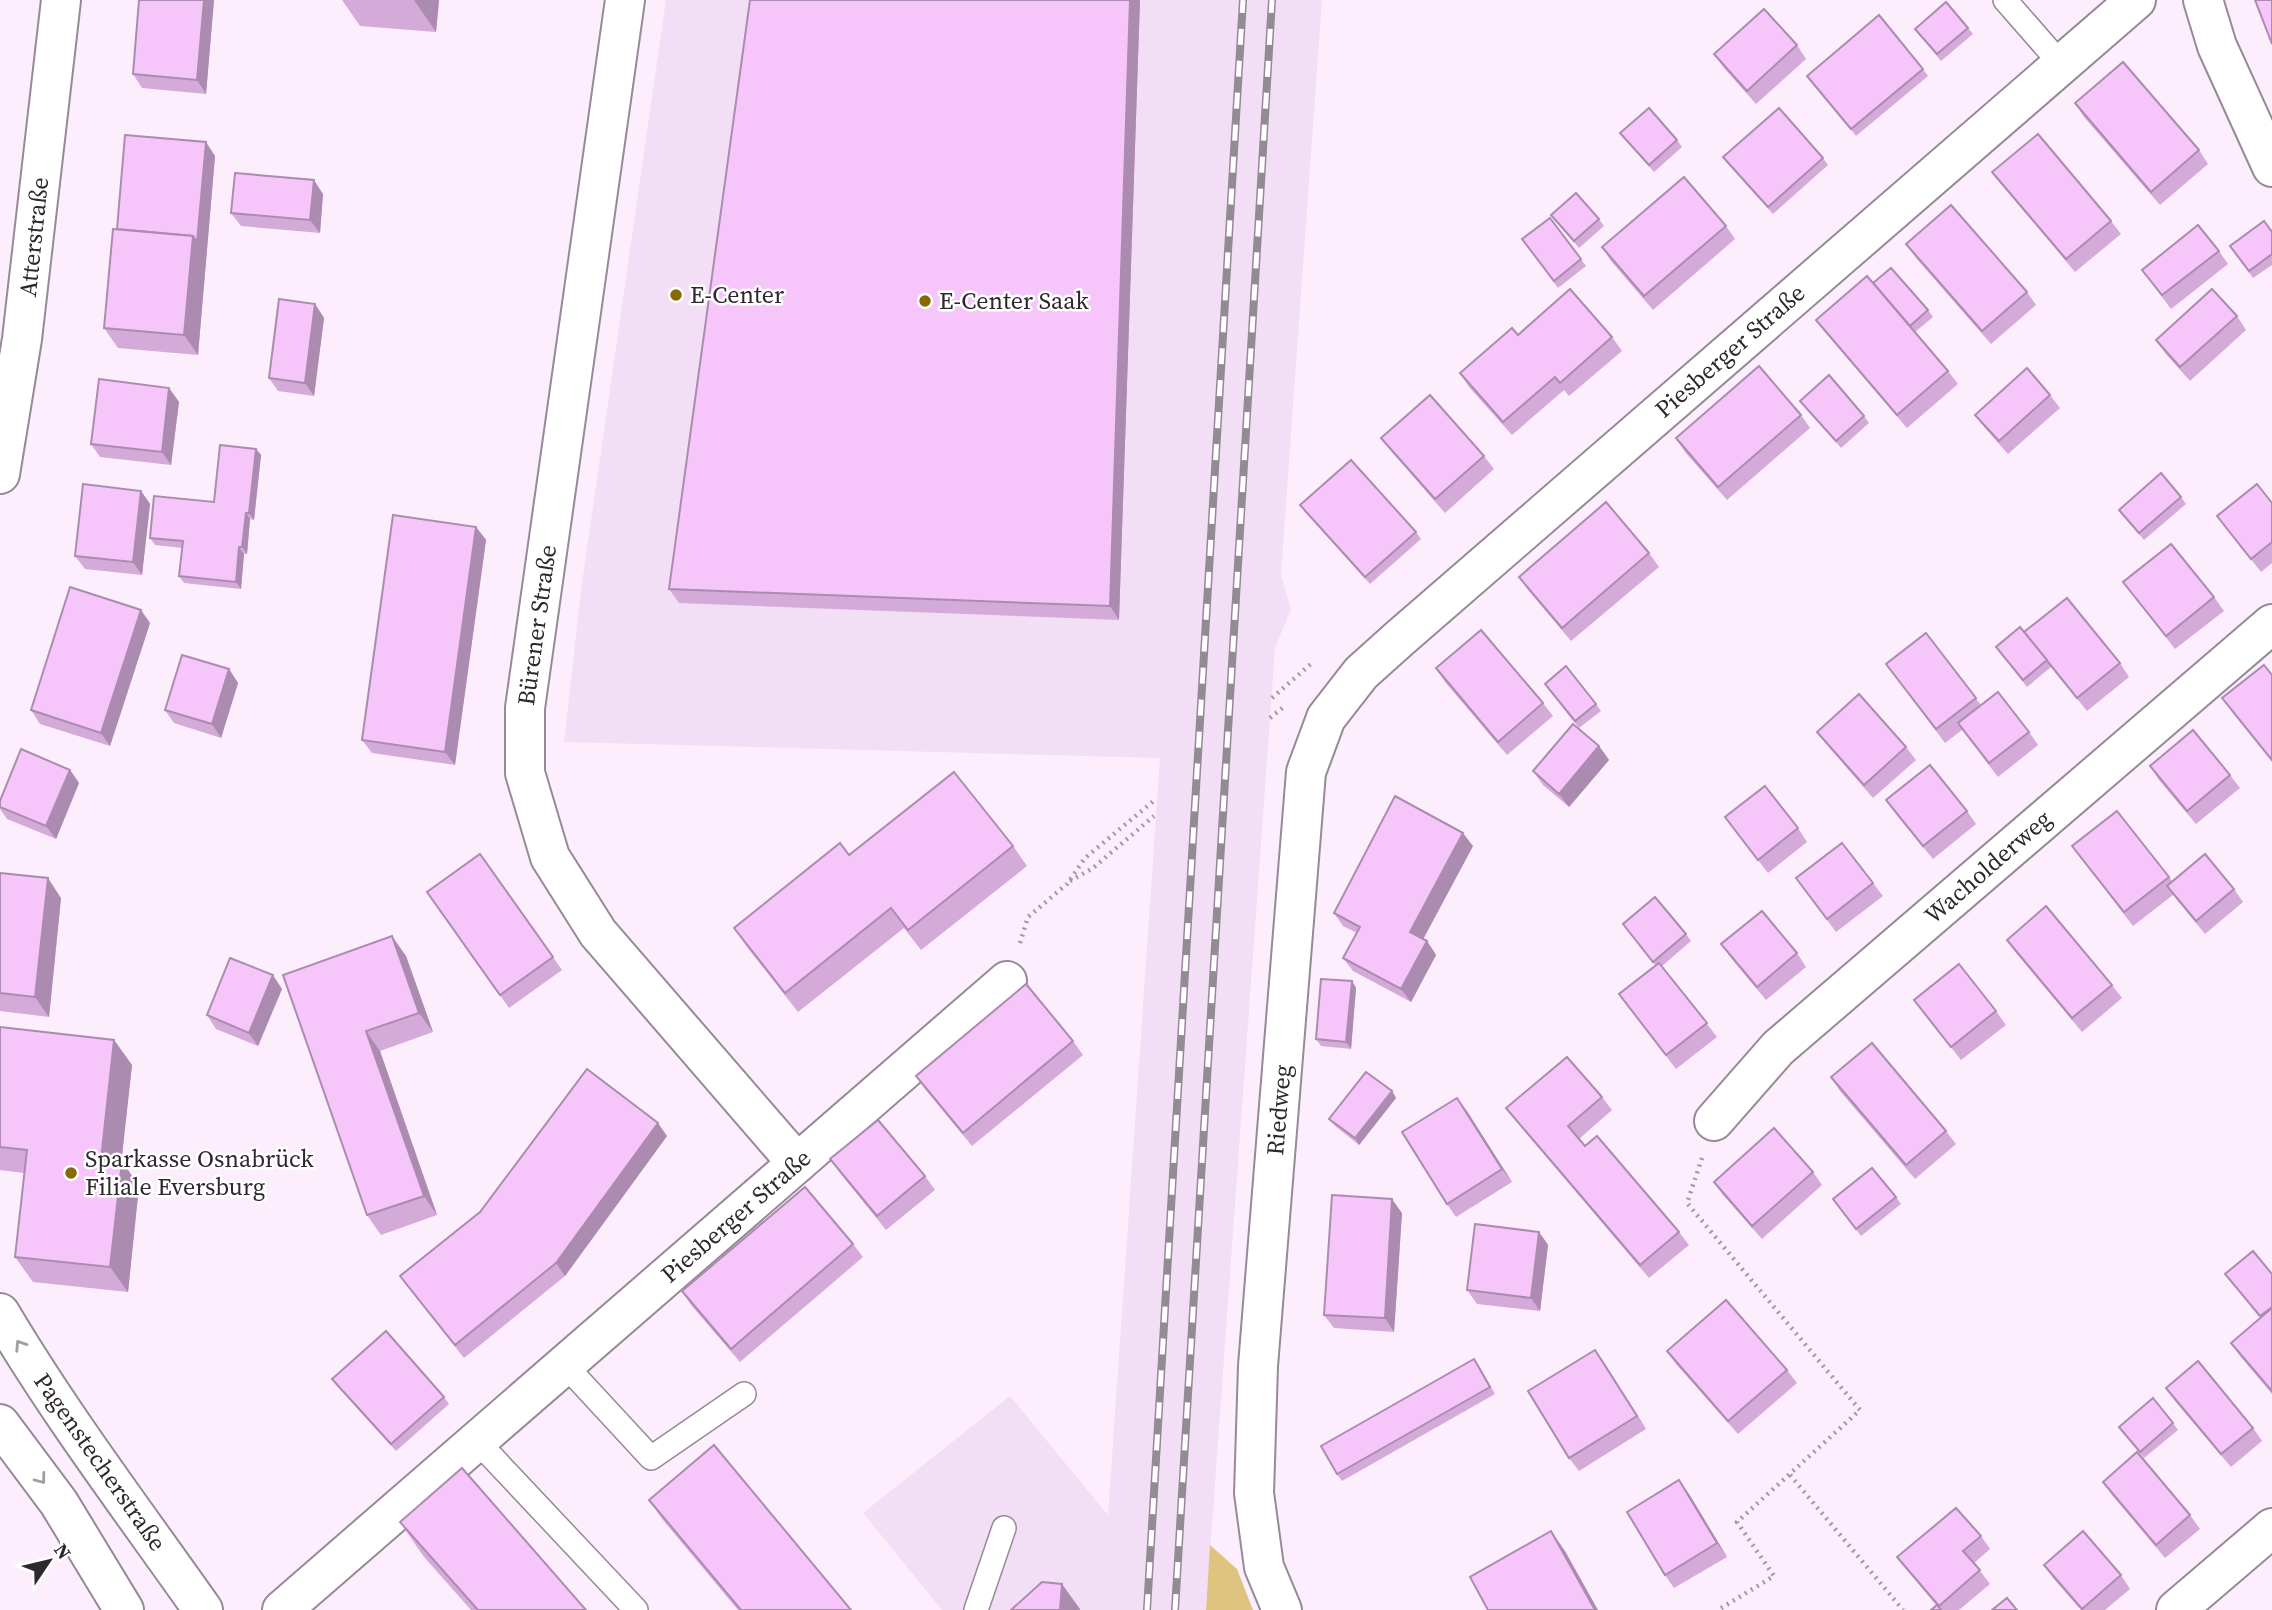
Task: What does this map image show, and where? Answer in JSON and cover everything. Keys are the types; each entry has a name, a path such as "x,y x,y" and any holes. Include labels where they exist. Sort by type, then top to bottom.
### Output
{"street":[{"name":"Atterstraße","path":"0,474 22,339 61,0"},
{"name":"Bürener Straße","path":"625,0 525,708 525,773 550,858 598,933 797,1163"},
{"name":"Piesberger Straße","path":"1400,638 2136,0"},
{"path":"2203,0 2217,46 2272,167"},
{"name":"Wacholderweg","path":"1714,1121 1778,1048 2272,624"},
{"name":"Riedweg","path":"1282,1610 1264,1567 1254,1493 1258,1366 1306,772 1326,718 1361,673 1400,638"},
{"name":"Piesberger Straße","path":"282,1610 1007,981"},
{"name":"Pagenstecherstraße","path":"0,1312 119,1492 203,1610"},
{"path":"0,1424 59,1503 124,1610"},
{"path":"2176,1610 2272,1528"}],"lane":[{"path":"2005,0 2060,64"},
{"path":"565,1365 651,1458 744,1394"},
{"path":"477,1441 636,1610"},
{"path":"976,1610 1004,1528"}],"path":[{"path":"1272,698 1316,659"},
{"path":"1067,884 1085,858 1156,799"},
{"path":"1007,981 1028,917 1067,884 1093,868 1154,816"},
{"path":"1714,1121 1687,1203 1860,1410 1737,1522 1774,1576 1718,1610"},
{"path":"1790,1475 1903,1610"}],"shaded area":[{"path":"666,0 1322,0 1281,575 1291,609 1275,648 1206,1610 942,1610 863,1513 1010,1396 1108,1515 1160,758 564,742 581,590"},
{"path":"1210,1545 1237,1569 1253,1610 1206,1610"}],"building":[{"path":"139,0 204,0 197,80 133,74"},
{"name":"E-Center Saak","path":"750,0 1130,0 1110,606 669,589"},
{"path":"2255,0 2272,0 2272,44"},
{"path":"1946,2 1968,28 1937,54 1915,29"},
{"path":"1764,9 1797,45 1747,91 1714,54"},
{"path":"1879,15 1923,69 1851,129 1807,76"},
{"path":"2123,62 2199,150 2151,192 2075,103"},
{"path":"1649,108 1677,140 1649,165 1620,133"},
{"path":"1779,108 1823,158 1768,207 1723,157"},
{"path":"2038,134 2111,221 2066,259 1992,172"},
{"path":"125,135 206,142 197,242 193,236 117,229"},
{"path":"235,173 314,180 310,220 231,213"},
{"path":"1684,177 1726,226 1644,296 1602,247"},
{"path":"1576,193 1599,219 1574,241 1551,215"},
{"path":"1951,205 2027,292 1982,331 1906,244"},
{"path":"1550,218 1581,259 1554,281 1522,239"},
{"path":"2264,221 2272,232 2272,254 2249,271 2230,246"},
{"path":"2198,225 2219,251 2162,295 2142,270"},
{"path":"113,229 193,236 184,335 104,328"},
{"path":"1891,268 1928,310 1910,326 1873,283"},
{"path":"1867,276 1948,371 1897,415 1816,320"},
{"path":"1570,289 1612,337 1560,383 1555,377 1503,422 1460,373 1512,328 1518,335"},
{"path":"2212,289 2237,316 2180,367 2156,340"},
{"path":"279,299 315,304 305,383 269,378"},
{"path":"1759,366 1801,415 1718,487 1676,438"},
{"path":"2027,368 2050,395 1999,441 1975,415"},
{"path":"1829,375 1864,416 1836,441 1800,401"},
{"path":"99,379 169,388 162,452 91,444"},
{"path":"1430,395 1484,456 1435,499 1381,438"},
{"path":"220,445 256,449 249,513 246,513 242,547 239,547 236,582 179,576 183,541 150,538 154,496 214,502"},
{"path":"1351,460 1416,532 1365,577 1300,505"},
{"path":"2161,473 2181,497 2139,533 2119,510"},
{"path":"83,484 141,491 133,562 75,556"},
{"path":"2257,484 2272,503 2272,542 2251,559 2217,516"},
{"path":"1606,502 1649,553 1562,628 1519,577"},
{"path":"393,515 476,527 445,752 362,740"},
{"path":"2171,544 2214,597 2166,636 2123,582"},
{"path":"70,587 141,610 101,733 31,710"},
{"path":"2067,598 2120,663 2077,698 2024,632"},
{"path":"2020,627 2047,660 2023,680 1996,647"},
{"path":"1481,630 1543,703 1498,742 1436,668"},
{"path":"1926,633 1976,698 1936,729 1886,664"},
{"path":"182,655 229,669 212,724 165,710"},
{"path":"2264,665 2272,675 2272,760 2222,698"},
{"path":"1566,666 1596,704 1575,721 1545,684"},
{"path":"1998,692 2029,732 1989,763 1958,723"},
{"path":"1859,694 1906,747 1864,785 1817,732"},
{"path":"1573,724 1599,746 1559,794 1533,771"},
{"path":"2193,730 2230,775 2187,811 2150,766"},
{"path":"21,749 70,770 46,826 0,807"},
{"path":"1930,765 1967,811 1923,846 1886,800"},
{"path":"954,772 1013,846 908,930 891,908 785,993 734,928 840,843 849,855"},
{"path":"1765,786 1798,828 1758,860 1725,817"},
{"path":"1395,796 1463,833 1410,932 1427,941 1401,989 1343,958 1360,927 1334,913"},
{"path":"2117,811 2169,877 2124,912 2072,846"},
{"path":"1842,843 1873,883 1827,919 1796,878"},
{"path":"480,854 553,957 500,995 427,892"},
{"path":"2205,854 2234,889 2196,921 2167,886"},
{"path":"0,873 48,878 35,997 0,993"},
{"path":"1655,897 1686,934 1653,962 1623,924"},
{"path":"2046,906 2112,985 2072,1018 2007,940"},
{"path":"1762,911 1797,953 1757,987 1721,944"},
{"path":"392,936 419,1013 366,1031 424,1196 367,1215 283,975"},
{"path":"230,958 273,975 249,1033 207,1015"},
{"path":"1659,963 1707,1023 1666,1055 1619,994"},
{"path":"1959,964 1996,1011 1951,1047 1914,1000"},
{"path":"1321,979 1352,981 1346,1042 1316,1039"},
{"path":"1026,984 1073,1041 963,1133 916,1076"},
{"name":"Sparkasse Osnabrück Filiale Eversburg","path":"0,1027 114,1040 101,1159 122,1161 110,1267 15,1257 27,1150 0,1147"},
{"path":"1872,1043 1946,1131 1906,1165 1831,1077"},
{"path":"1567,1057 1602,1097 1568,1126 1585,1146 1597,1136 1679,1232 1640,1265 1506,1108"},
{"path":"587,1069 658,1123 556,1263 455,1345 400,1276 480,1212"},
{"path":"1366,1072 1392,1091 1355,1138 1329,1119"},
{"path":"1457,1098 1502,1169 1447,1204 1402,1132"},
{"path":"878,1120 925,1176 877,1216 830,1159"},
{"path":"1774,1128 1813,1172 1752,1226 1714,1182"},
{"path":"1872,1168 1896,1197 1856,1229 1833,1199"},
{"path":"805,1187 853,1244 731,1349 682,1291"},
{"path":"1332,1195 1392,1199 1385,1318 1324,1315"},
{"path":"1475,1224 1539,1232 1531,1298 1467,1290"},
{"path":"2253,1251 2272,1274 2272,1307 2260,1316 2225,1274"},
{"path":"1726,1300 1787,1370 1728,1421 1667,1351"},
{"path":"2272,1308 2272,1391 2231,1343"},
{"path":"386,1331 444,1397 391,1444 332,1379"},
{"path":"1595,1350 1637,1416 1569,1458 1528,1391"},
{"path":"1474,1359 1490,1387 1337,1474 1321,1446"},
{"path":"2198,1361 2253,1428 2221,1454 2166,1388"},
{"path":"2153,1398 2173,1423 2140,1452 2119,1427"},
{"path":"714,1445 851,1610 741,1610 649,1500"},
{"path":"2137,1452 2190,1515 2156,1545 2103,1482"},
{"path":"462,1468 586,1610 478,1610 400,1522"},
{"path":"1679,1480 1717,1543 1665,1575 1627,1512"},
{"path":"1956,1508 1981,1536 1963,1551 1980,1570 1939,1606 1897,1557"},
{"path":"1551,1531 1595,1610 1488,1610 1470,1577"},
{"path":"2083,1531 2121,1575 2082,1609 2044,1565"},
{"path":"1042,1582 1062,1584 1060,1610 1011,1610"},
{"path":"2007,1598 2017,1610 1992,1610"}],"railway":[{"path":"1147,1610 1243,0"},
{"path":"1175,1610 1272,0"}],"place":[{"name":"E-Center","path":"676,295"},
{"name":"E-Center Saak","path":"925,301"},
{"name":"Sparkasse Osnabrück Filiale Eversburg","path":"71,1173"}]}
